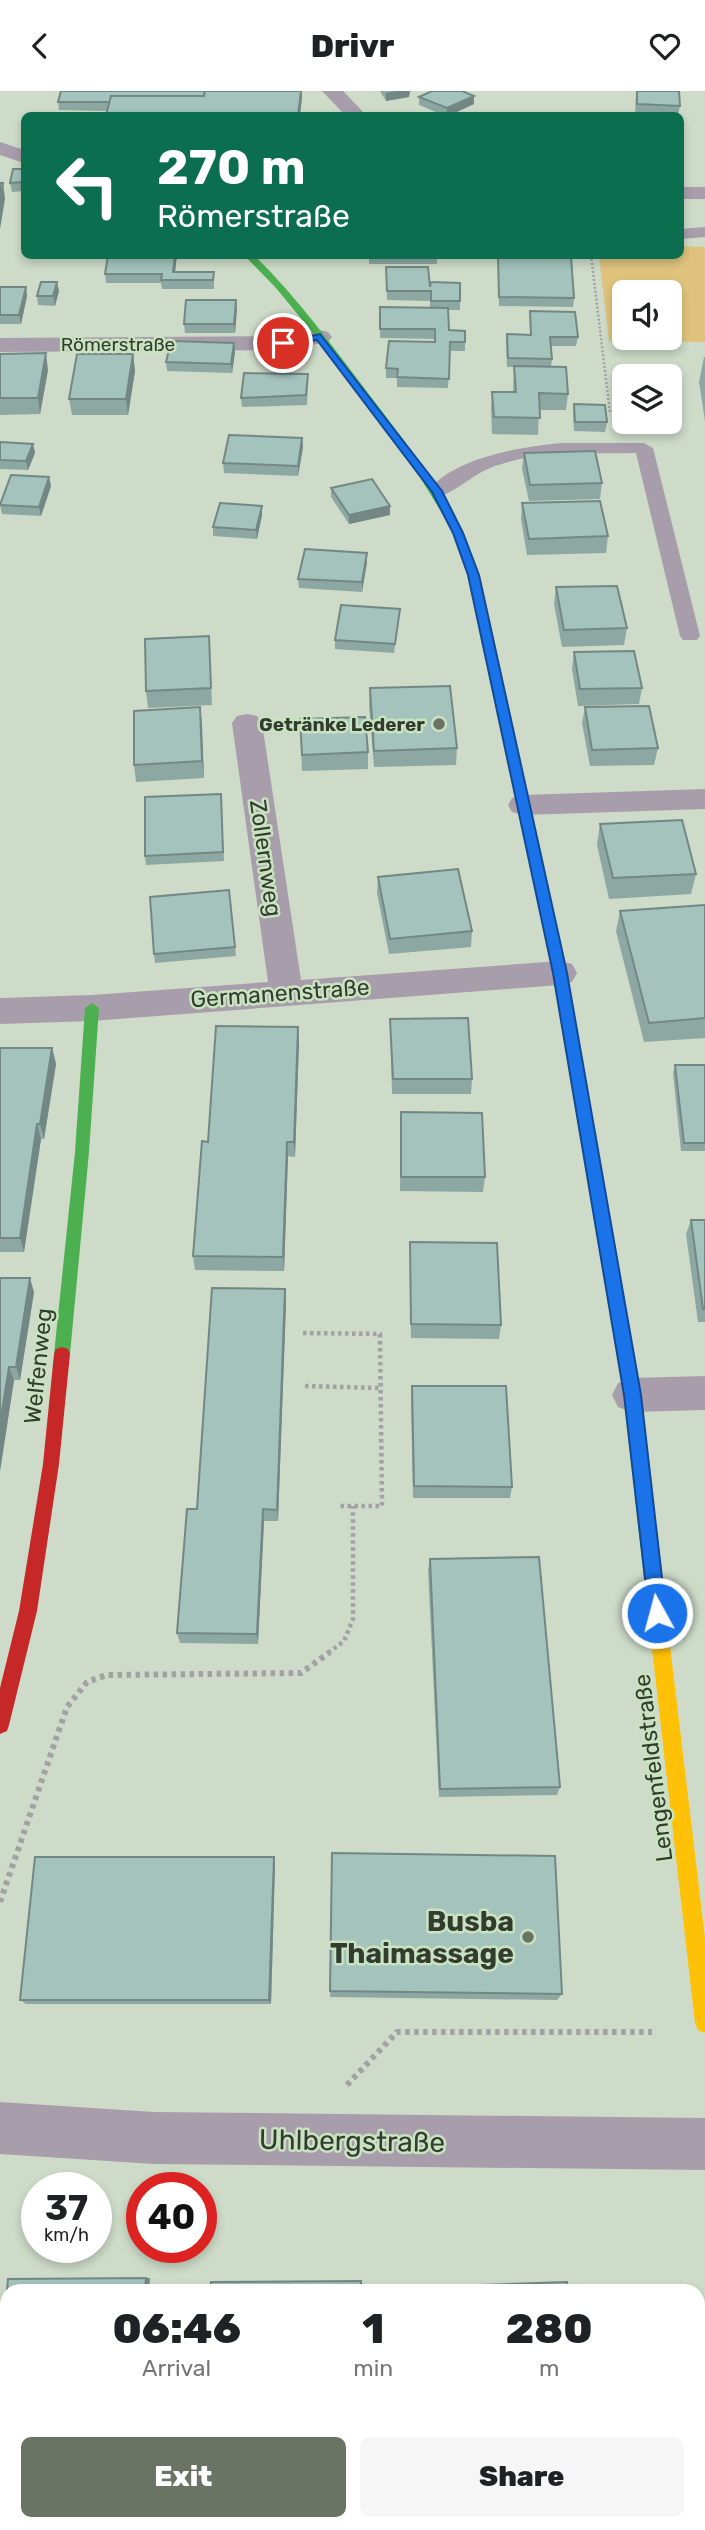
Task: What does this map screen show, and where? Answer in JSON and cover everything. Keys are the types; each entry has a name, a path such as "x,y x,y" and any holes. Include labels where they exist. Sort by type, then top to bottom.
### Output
{"street":[{"path":"332,91 353,112"},
{"path":"0,148 21,156"},
{"path":"684,193 705,193"},
{"name":"Lengenfeldstraße","path":"252,259 280,284 437,491 458,533 474,575 560,973 632,1395 705,2023"},
{"name":"Römerstraße","path":"0,345 283,343 320,337"},
{"name":"Zollernweg","path":"247,723 286,993"},
{"path":"523,805 705,799"},
{"name":"Germanenstraße","path":"0,1011 92,1008 560,973"},
{"name":"Welfenweg","path":"0,1725 28,1611 51,1464 82,1152 92,1008"},
{"path":"632,1395 705,1393"},
{"name":"Uhlbergstraße","path":"0,2128 154,2139 705,2144"}],"lane":[{"path":"684,234 705,232"},
{"path":"437,491 451,480 495,458 523,451 553,447 644,447 690,636"}],"path":[{"path":"591,259 614,448"},
{"path":"303,1333 380,1334 382,1506 338,1506"},
{"path":"304,1385 381,1388"},
{"path":"0,1902 67,1707 88,1682 107,1675 301,1672 344,1641 353,1619 354,1506"},
{"path":"295,2140 397,2032 665,2032"}],"shaded area":[{"path":"684,246 705,247 705,342 682,342 682,280 612,280 612,341 609,341 599,259 684,259"}],"building":[{"path":"61,91 205,91 204,96 111,96 110,102 58,102"},
{"path":"205,91 301,91 298,112 107,112 111,96 204,96"},
{"path":"432,91 462,91 474,96 447,108 419,97"},
{"path":"637,91 679,91 680,106 637,104"},
{"path":"13,169 21,169 21,182 10,183"},
{"path":"107,259 175,259 173,272 214,272 213,280 161,280 162,274 105,274"},
{"path":"498,259 571,259 574,298 499,297"},
{"path":"386,267 428,267 430,287 431,282 460,283 460,301 431,301 431,291 387,291"},
{"path":"41,282 57,282 53,296 37,296"},
{"path":"0,287 26,287 19,315 0,315"},
{"path":"186,300 236,300 234,324 184,324"},
{"path":"380,307 448,308 449,330 465,331 465,342 450,342 449,379 397,377 398,369 386,368 389,341 435,342 435,329 380,329"},
{"path":"530,311 575,312 578,337 550,337 552,359 508,358 507,334 531,335"},
{"path":"171,341 234,343 231,364 166,362"},
{"path":"46,353 38,398 0,398 0,354"},
{"path":"77,354 133,354 126,399 69,399"},
{"path":"514,366 566,367 568,394 539,393 540,418 494,417 492,392 516,392"},
{"path":"244,373 308,374 306,395 241,398"},
{"path":"574,404 605,405 607,422 575,422"},
{"path":"229,435 302,438 298,466 223,463"},
{"path":"0,442 33,444 26,461 0,460"},
{"path":"595,451 602,483 530,485 524,453"},
{"path":"11,475 49,477 39,507 0,505"},
{"path":"372,479 390,506 349,515 331,488"},
{"path":"600,501 608,536 529,539 522,503"},
{"path":"220,503 262,506 256,530 213,527"},
{"path":"305,549 367,553 362,582 298,579"},
{"path":"617,586 627,628 564,630 556,587"},
{"path":"341,605 400,609 395,644 335,640"},
{"path":"209,636 211,688 146,691 145,639"},
{"path":"634,651 642,688 580,689 574,652"},
{"path":"450,686 457,748 374,751 370,688"},
{"path":"649,706 658,748 592,750 585,707"},
{"path":"200,707 202,761 134,765 134,711"},
{"path":"365,717 368,752 302,755 300,719"},
{"path":"221,794 223,852 145,856 145,797"},
{"path":"682,820 696,874 613,878 600,824"},
{"path":"458,869 472,931 390,939 378,877"},
{"path":"229,890 235,947 154,954 150,897"},
{"path":"705,905 705,1018 649,1023 620,911"},
{"path":"468,1018 472,1079 393,1079 390,1019"},
{"path":"216,1026 298,1027 294,1142 287,1142 283,1257 193,1256 202,1141 208,1142"},
{"path":"0,1048 52,1048 40,1124 37,1124 20,1238 0,1238"},
{"path":"675,1065 705,1065 705,1143 684,1143"},
{"path":"401,1112 482,1113 485,1177 401,1177"},
{"path":"691,1220 705,1220 705,1309 703,1309"},
{"path":"410,1242 497,1243 501,1325 411,1324"},
{"path":"0,1278 30,1278 16,1367 9,1367 0,1424"},
{"path":"212,1288 285,1289 277,1510 263,1509 257,1634 177,1633 187,1509 197,1509"},
{"path":"412,1386 506,1386 512,1487 414,1486"},
{"path":"539,1557 560,1787 440,1789 430,1559"},
{"path":"332,1853 555,1856 562,1994 330,1991"},
{"path":"35,1857 274,1857 269,2000 20,2000"},
{"path":"146,2278 146,2284 8,2284 8,2279"},
{"path":"361,2281 361,2284 211,2284"},
{"path":"567,2282 567,2284 510,2284"}],"traffic: fast":[{"path":"252,259 294,303 321,337 423,473 455,526"},
{"path":"557,959 632,1395 653,1579"},
{"path":"62,1354 82,1152 92,1008"}],"traffic: slow":[{"path":"455,526 474,575 557,959"},
{"path":"653,1579 705,2023"}],"traffic: jam":[{"path":"0,1725 28,1611 51,1464 62,1354"}],"place":[{"name":"Getränke Lederer","path":"439,724"},
{"name":"Busba Thaimassage","path":"528,1937"}],"route":[{"path":"283,343 320,337 437,491 458,533 474,575 560,973 632,1395 657,1613"}]}
